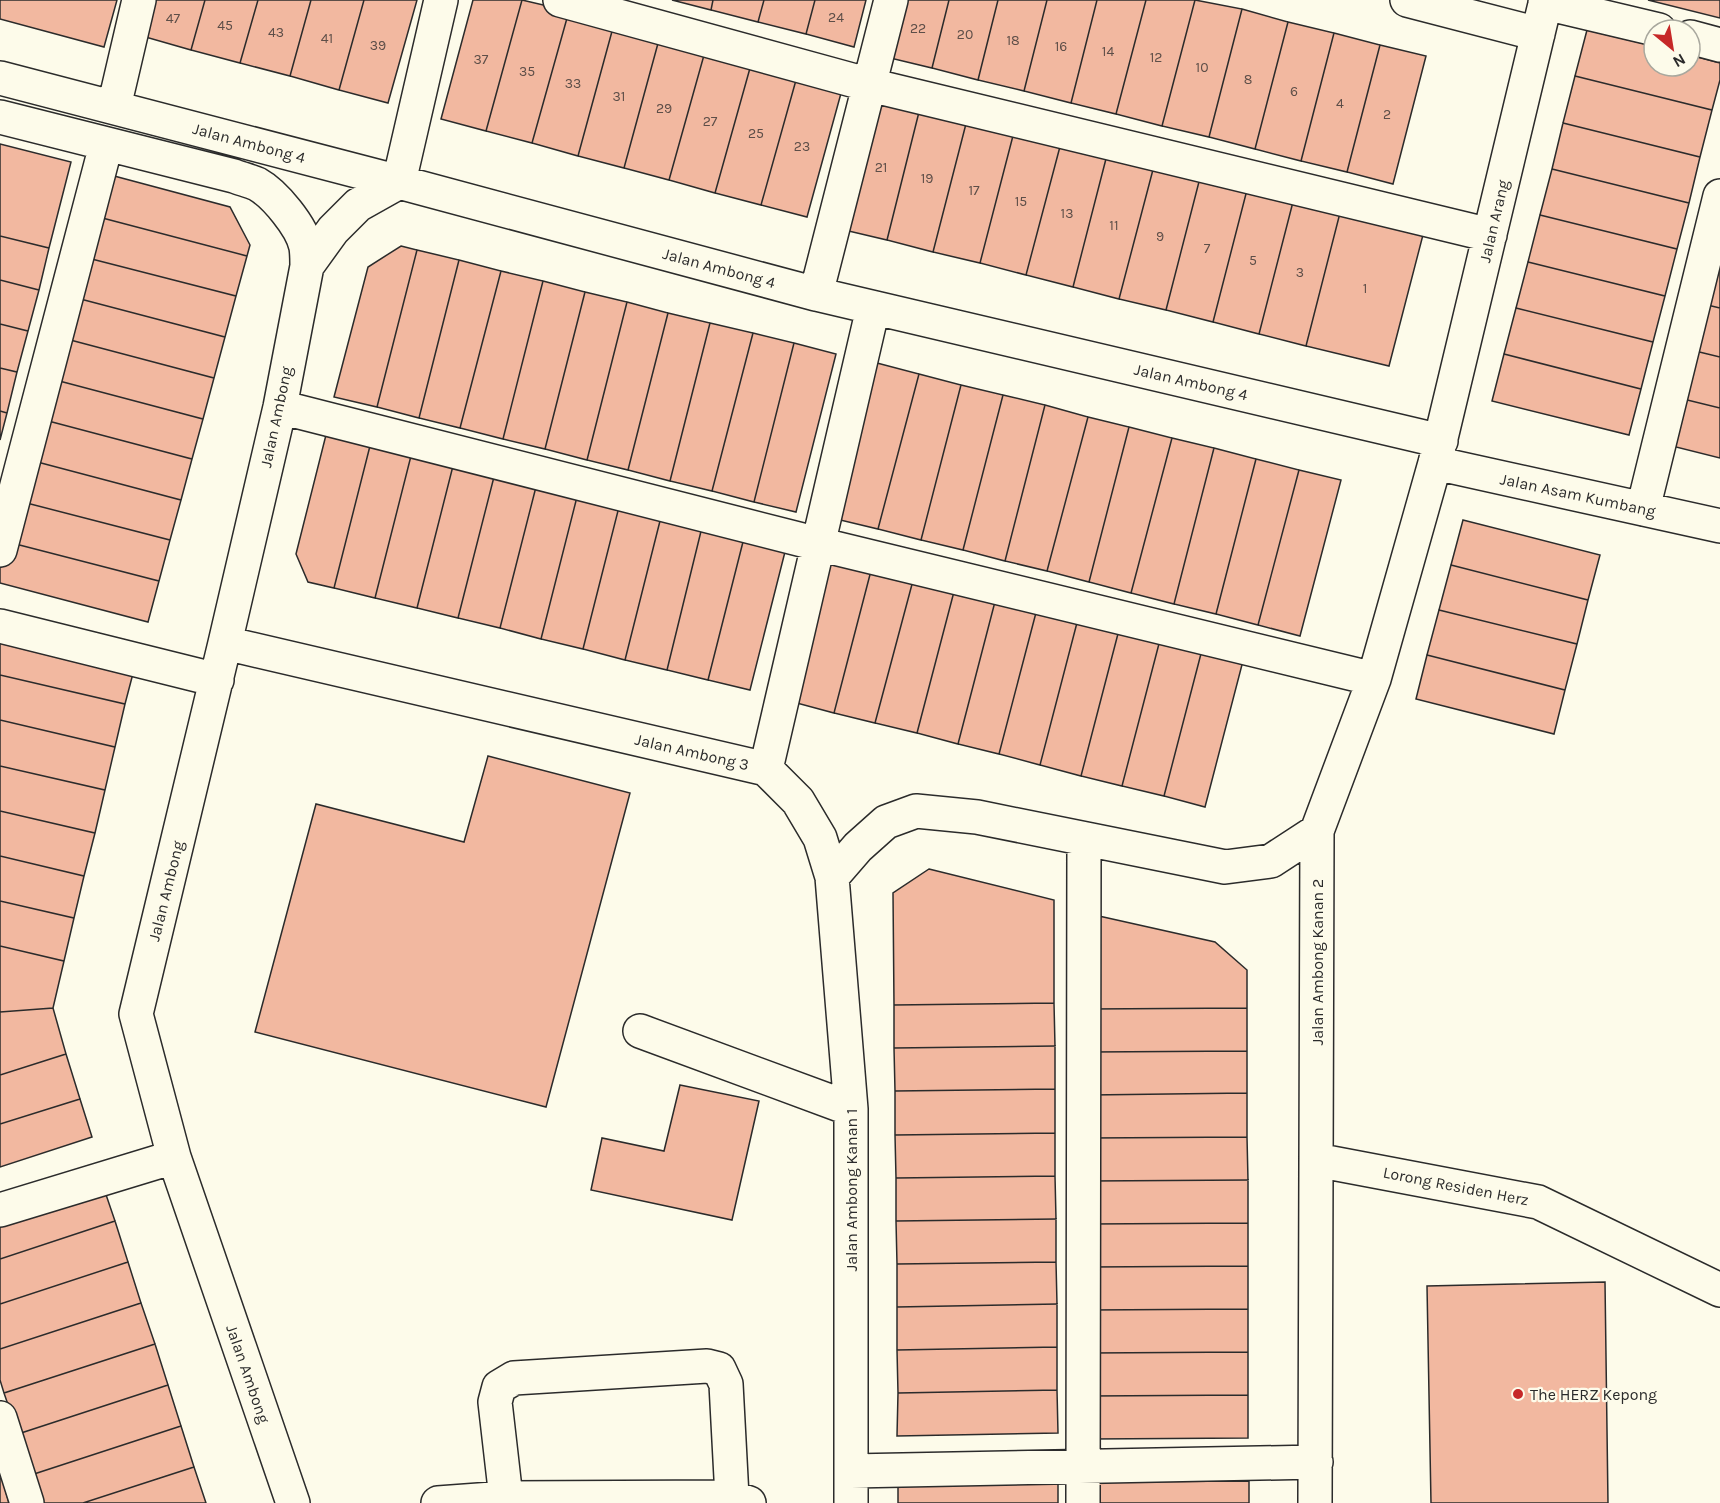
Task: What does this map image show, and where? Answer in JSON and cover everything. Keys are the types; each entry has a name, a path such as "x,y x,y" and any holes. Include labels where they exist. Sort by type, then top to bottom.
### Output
{"street":[{"path":"114,107 139,0"},
{"path":"307,266 333,230 358,205 399,182 441,0"},
{"path":"560,0 870,85 1490,235"},
{"path":"816,294 891,0"},
{"path":"1407,0 1538,34"},
{"path":"1545,1 1642,26"},
{"name":"Jalan Arang","path":"1438,452 1545,1"},
{"path":"1702,40 1720,45"},
{"name":"Jalan Ambong 4","path":"0,78 816,294 1438,452"},
{"path":"0,117 234,176 257,184 282,206 300,233 306,246 307,266"},
{"path":"0,550 106,145"},
{"path":"1643,509 1720,196"},
{"name":"Jalan Ambong","path":"292,1503 174,1157 136,1014 280,407 307,266"},
{"path":"766,769 873,308"},
{"path":"280,407 818,544 1374,679"},
{"name":"Jalan Asam Kumbang","path":"1438,452 1643,509 1720,526"},
{"name":"Jalan Ambong Kanan 2","path":"1315,1503 1317,831 1374,679 1438,452"},
{"path":"0,626 217,680"},
{"name":"Jalan Ambong 3","path":"225,643 766,769 798,801 820,838 832,877"},
{"path":"832,877 858,847 886,822 916,811 977,817 1225,867 1271,861 1317,831"},
{"path":"1083,1503 1084,839"},
{"name":"Jalan Ambong Kanan 1","path":"832,877 851,1109 852,1503"},
{"path":"640,1031 851,1109"},
{"path":"0,1210 174,1157"},
{"name":"Lorong Residen Herz","path":"1317,1160 1538,1202 1720,1290"},
{"path":"438,1503 506,1498 741,1500 726,1384 719,1369 707,1366 514,1378 499,1387 495,1402 506,1498"},
{"path":"0,1418 27,1503"},
{"path":"851,1471 1316,1462"}],"building":[{"path":"0,0 117,0 104,47 0,19"},
{"path":"152,0 205,0 191,50 142,36"},
{"path":"205,0 258,0 240,63 191,50"},
{"path":"258,0 311,0 290,76 240,63"},
{"path":"311,0 364,0 339,90 290,76"},
{"path":"364,0 417,0 388,103 339,90"},
{"path":"473,0 522,0 486,131 441,119"},
{"path":"522,0 569,11 532,143 486,131"},
{"path":"672,0 713,0 711,10"},
{"path":"713,0 764,0 758,22 711,10"},
{"path":"764,0 815,0 806,34 758,22"},
{"path":"815,0 866,0 854,47 806,34"},
{"path":"900,0 949,0 932,68 886,57"},
{"path":"949,0 998,0 978,80 932,68"},
{"path":"998,0 1047,0 1024,91 978,80"},
{"path":"1047,0 1097,0 1071,103 1024,91"},
{"path":"1097,0 1146,0 1116,114 1071,103"},
{"path":"1146,0 1195,0 1162,126 1116,114"},
{"path":"1195,0 1242,9 1209,137 1162,126"},
{"path":"1648,0 1720,0 1720,18"},
{"path":"1242,9 1288,22 1255,149 1209,137"},
{"path":"569,11 614,24 578,156 532,143"},
{"path":"1288,22 1334,33 1301,161 1255,149"},
{"path":"614,24 660,36 624,168 578,156"},
{"path":"1587,30 1642,43 1642,78 1702,78 1702,58 1720,63 1720,80 1712,110 1575,76"},
{"path":"1334,33 1380,45 1347,172 1301,161"},
{"path":"660,36 706,48 669,180 624,168"},
{"path":"1380,45 1426,56 1393,184 1347,172"},
{"path":"706,48 752,61 715,193 669,180"},
{"path":"752,61 798,73 761,205 715,193"},
{"path":"798,73 843,86 807,217 761,205"},
{"path":"1575,76 1712,110 1700,157 1563,123"},
{"path":"875,93 921,104 887,240 840,229"},
{"path":"921,104 968,116 933,252 887,240"},
{"path":"968,116 1015,128 980,263 933,252"},
{"path":"1563,123 1700,157 1689,203 1552,169"},
{"path":"1015,128 1062,139 1026,275 980,263"},
{"path":"1062,139 1108,151 1073,287 1026,275"},
{"path":"0,144 71,162 49,248 0,236"},
{"path":"1108,151 1155,162 1119,299 1073,287"},
{"path":"1155,162 1201,174 1166,310 1119,299"},
{"path":"1552,169 1689,203 1677,249 1540,215"},
{"path":"103,173 230,207 250,245 247,256 91,215"},
{"path":"1201,174 1248,186 1213,322 1166,310"},
{"path":"1248,186 1294,198 1259,334 1213,322"},
{"path":"1294,198 1341,209 1306,346 1259,334"},
{"path":"1341,209 1424,231 1389,366 1306,346"},
{"path":"91,215 247,256 236,296 80,256"},
{"path":"1540,215 1677,249 1665,296 1528,262"},
{"path":"0,236 49,248 39,290 0,280"},
{"path":"401,246 417,250 377,407 334,397 368,267"},
{"path":"417,250 459,260 419,418 377,407"},
{"path":"80,256 236,296 225,337 69,296"},
{"path":"1720,258 1720,308 1699,303"},
{"path":"459,260 501,271 460,428 419,418"},
{"path":"1528,262 1665,296 1653,342 1516,308"},
{"path":"501,271 543,281 503,439 460,428"},
{"path":"0,280 39,290 28,331 0,324"},
{"path":"543,281 585,292 545,449 503,439"},
{"path":"585,292 627,302 587,460 545,449"},
{"path":"69,296 225,337 214,378 59,337"},
{"path":"627,302 668,313 628,470 587,460"},
{"path":"1699,303 1720,308 1720,357 1687,349"},
{"path":"1516,308 1653,342 1641,389 1504,354"},
{"path":"668,313 710,323 670,481 628,470"},
{"path":"710,323 753,333 712,491 670,481"},
{"path":"0,324 28,331 17,372 0,368"},
{"path":"753,333 794,343 754,502 712,491"},
{"path":"59,337 214,378 203,419 48,378"},
{"path":"794,343 836,354 796,512 754,502"},
{"path":"1687,349 1720,357 1720,408 1675,397"},
{"path":"1504,354 1641,389 1629,435 1492,401"},
{"path":"877,363 919,374 878,529 836,519"},
{"path":"0,368 17,372 7,413 0,411"},
{"path":"919,374 961,385 921,540 878,529"},
{"path":"48,378 203,419 192,459 37,418"},
{"path":"961,385 1003,395 963,550 921,540"},
{"path":"1003,395 1045,405 1005,561 963,550"},
{"path":"1675,397 1720,408 1720,458 1664,444"},
{"path":"1045,405 1088,417 1047,571 1005,561"},
{"path":"0,411 7,413 0,440"},
{"path":"1088,417 1129,427 1089,582 1047,571"},
{"path":"37,418 192,459 181,500 26,459"},
{"path":"328,427 372,438 334,588 308,582 296,554"},
{"path":"1129,427 1172,438 1131,593 1089,582"},
{"path":"372,438 413,448 375,598 334,588"},
{"path":"1172,438 1214,448 1174,604 1131,593"},
{"path":"413,448 455,458 417,608 375,598"},
{"path":"1214,448 1256,459 1216,614 1174,604"},
{"path":"455,458 496,469 458,618 417,608"},
{"path":"26,459 181,500 170,540 15,500"},
{"path":"1256,459 1299,470 1258,625 1216,614"},
{"path":"496,469 538,479 500,628 458,618"},
{"path":"1299,470 1341,480 1300,636 1258,625"},
{"path":"538,479 579,489 541,639 500,628"},
{"path":"579,489 621,499 583,649 541,639"},
{"path":"621,499 663,509 625,660 583,649"},
{"path":"15,500 170,540 159,581 4,541"},
{"path":"663,509 704,519 667,670 625,660"},
{"path":"704,519 746,530 708,680 667,670"},
{"path":"1463,520 1600,555 1588,600 1451,565"},
{"path":"746,530 788,540 750,690 708,680"},
{"path":"4,541 159,581 148,622 0,583 0,554"},
{"path":"832,553 873,563 834,713 793,702"},
{"path":"873,563 915,573 875,723 834,713"},
{"path":"1451,565 1588,600 1577,644 1439,610"},
{"path":"915,573 956,584 917,733 875,723"},
{"path":"956,584 997,594 958,744 917,733"},
{"path":"997,594 1038,605 999,754 958,744"},
{"path":"1038,605 1079,615 1040,765 999,754"},
{"path":"1439,610 1577,644 1565,690 1427,655"},
{"path":"1079,615 1120,626 1081,776 1040,765"},
{"path":"1120,626 1161,636 1122,786 1081,776"},
{"path":"0,630 136,662 125,704 0,675"},
{"path":"1161,636 1203,646 1164,796 1122,786"},
{"path":"1203,646 1244,657 1205,807 1164,796"},
{"path":"1427,655 1565,690 1554,734 1416,699"},
{"path":"0,675 125,704 115,747 0,720"},
{"path":"0,720 115,747 105,790 0,766"},
{"path":"488,756 630,793 546,1107 255,1032 316,804 464,842"},
{"path":"0,766 105,790 95,833 0,811"},
{"path":"0,811 95,833 84,876 0,856"},
{"path":"0,856 84,876 74,918 0,901"},
{"path":"929,869 1054,900 1054,1003 894,1005 893,893"},
{"path":"0,901 74,918 64,961 0,946"},
{"path":"1090,914 1215,942 1247,970 1247,1008 1090,1009"},
{"path":"0,946 64,961 53,1008 0,1012"},
{"path":"1054,1003 1055,1046 894,1048 894,1005"},
{"path":"53,1008 66,1054 0,1075 0,1012"},
{"path":"1247,1008 1247,1051 1091,1052 1090,1009"},
{"path":"1055,1046 1055,1089 895,1091 894,1048"},
{"path":"1247,1051 1247,1093 1090,1095 1091,1052"},
{"path":"66,1054 80,1099 0,1124 0,1075"},
{"path":"680,1085 759,1101 732,1220 591,1190 602,1138 664,1151"},
{"path":"1055,1089 1055,1133 895,1135 895,1091"},
{"path":"1247,1093 1247,1137 1091,1138 1090,1095"},
{"path":"80,1099 92,1137 0,1167 0,1124"},
{"path":"1055,1133 1055,1176 896,1178 895,1135"},
{"path":"1247,1137 1248,1180 1090,1181 1091,1138"},
{"path":"1055,1176 1056,1219 896,1221 896,1178"},
{"path":"101,1180 115,1221 0,1259 0,1213"},
{"path":"1248,1180 1248,1223 1091,1224 1090,1181"},
{"path":"1056,1219 1056,1262 897,1264 896,1221"},
{"path":"115,1221 128,1262 0,1304 0,1259"},
{"path":"1248,1223 1248,1266 1091,1267 1091,1224"},
{"path":"128,1262 141,1303 0,1349 0,1304"},
{"path":"1056,1262 1057,1304 897,1307 897,1264"},
{"path":"1248,1266 1248,1309 1090,1310 1091,1267"},
{"name":"The HERZ Kepong","path":"1605,1282 1608,1503 1431,1503 1427,1286"},
{"path":"141,1303 155,1344 4,1393 0,1380 0,1349"},
{"path":"1057,1304 1057,1347 897,1350 897,1307"},
{"path":"1248,1309 1248,1352 1091,1353 1090,1310"},
{"path":"155,1344 168,1385 18,1434 4,1393"},
{"path":"1057,1347 1057,1390 898,1393 897,1350"},
{"path":"1248,1352 1248,1395 1091,1396 1091,1353"},
{"path":"168,1385 181,1426 31,1475 18,1434"},
{"path":"1057,1390 1058,1433 897,1436 898,1393"},
{"path":"1248,1395 1248,1438 1091,1439 1091,1396"},
{"path":"181,1426 194,1467 83,1503 40,1503 31,1475"},
{"path":"194,1467 206,1503 83,1503"},
{"path":"1058,1474 1058,1503 898,1503 898,1476"},
{"path":"2,1478 9,1503 0,1503 0,1479"},
{"path":"1249,1481 1249,1503 1093,1503 1092,1482"}],"place":[{"name":"The HERZ Kepong","path":"1518,1394"}]}
